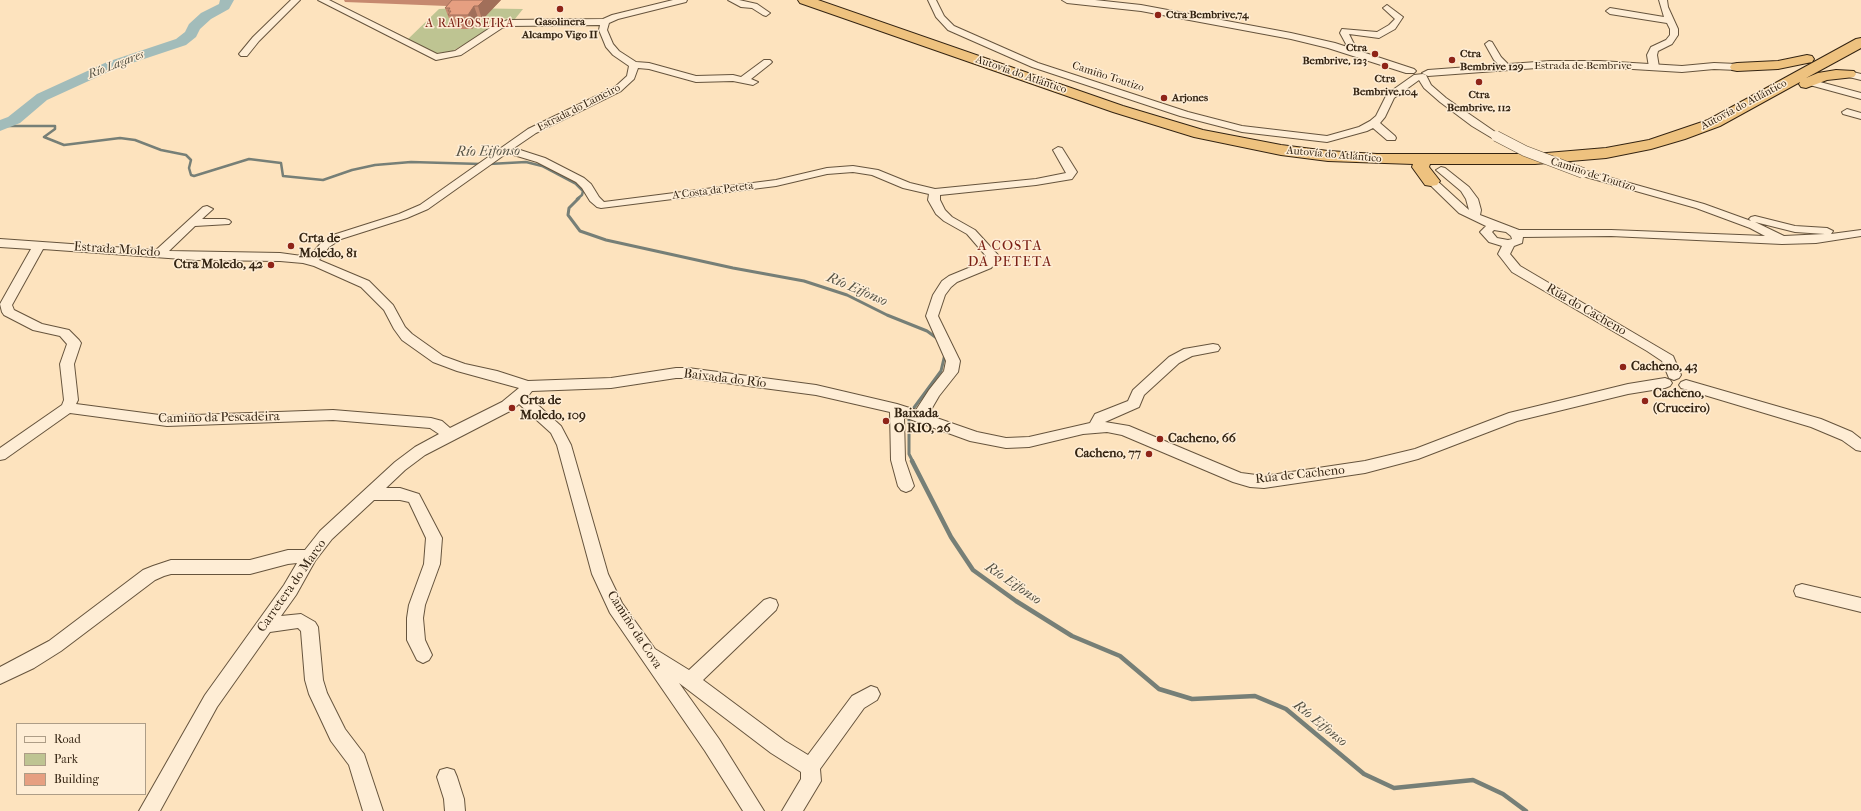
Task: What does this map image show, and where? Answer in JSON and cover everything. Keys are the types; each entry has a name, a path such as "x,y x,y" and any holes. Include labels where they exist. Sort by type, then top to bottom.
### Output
{"highway":[{"name":"Autovía do Atlántico","path":"805,0 1118,109 1200,134 1280,150 1328,156 1424,159 1535,159 1582,155 1651,144 1701,128 1739,110 1861,42"},
{"name":"Autovía do Atlántico","path":"822,0 1165,117 1230,134 1326,149 1376,152 1494,153 1573,148 1643,137 1701,117 1861,30"},
{"path":"1737,67 1778,65 1807,59"},
{"path":"1737,67 1758,73 1761,80 1759,86"},
{"path":"1582,155 1601,157 1638,155 1664,151 1707,140 1736,126 1810,82 1823,76 1836,74 1855,75"},
{"path":"1424,159 1420,167 1436,176"}],"street":[{"path":"244,54 256,39 296,0"},
{"path":"322,0 365,20 433,56 441,57 458,53 499,26 508,23 521,21 605,22 615,17 683,0"},
{"path":"732,0 744,5 756,7 766,13"},
{"name":"Camiño Toutizo","path":"932,0 944,22 958,32 1035,65 1184,114 1242,129 1315,139 1327,139 1342,136 1363,130 1374,124"},
{"name":"Estrada de Bembrive","path":"1067,0 1141,8 1291,36 1348,50 1419,74 1506,67 1574,64 1682,69 1714,66 1737,67"},
{"path":"1654,67 1652,54 1654,49 1668,42 1674,35 1663,0"},
{"path":"1348,50 1350,44 1344,33 1346,31 1379,35 1392,27 1399,17 1388,8"},
{"path":"1610,11 1670,21"},
{"path":"605,22 603,30 609,45 634,65 649,66 696,79 724,77 748,80 767,62"},
{"path":"1489,44 1497,58 1506,67"},
{"name":"Estrada do Lameiro","path":"312,261 325,245 337,237 415,211 432,202 532,131 618,90 631,78 634,65"},
{"path":"1391,138 1374,124 1380,117 1390,96 1419,74"},
{"name":"Camino de Toutizo","path":"1419,74 1427,86 1442,100 1476,124 1496,136 1525,150 1583,173 1700,206 1754,226 1782,240"},
{"path":"1810,82 1861,96"},
{"path":"1847,112 1861,116"},
{"name":"A Costa da Peteta","path":"505,149 540,160 580,180 588,186 594,199 601,204 742,188 807,177 827,171 853,169 874,172 906,186 935,192"},
{"path":"916,416 951,372 952,361 932,316 939,295 946,284 987,265 992,260 992,255 971,232 948,219 940,212 934,200 935,192 1036,182 1068,177 1072,172 1058,150"},
{"path":"1436,176 1468,219 1493,240 1509,244 1518,241 1517,234"},
{"path":"1436,176 1465,189 1472,199 1475,210 1474,217"},
{"path":"1700,206 1795,229 1861,233"},
{"path":"1700,206 1724,220 1729,226 1722,239"},
{"path":"159,253 207,209"},
{"path":"1463,211 1474,217 1517,234 1611,233 1722,239 1782,240 1816,239 1861,233"},
{"path":"1762,221 1779,231 1783,236 1782,240"},
{"path":"192,222 225,222"},
{"path":"1487,235 1486,230 1489,228 1501,227"},
{"name":"Estrada Moledo","path":"0,243 196,256 280,256 312,261 356,279 372,290 389,308 400,329 428,353 456,366 498,376 524,392"},
{"name":"Rúa do Cacheno","path":"1509,244 1504,254 1516,269 1652,348 1668,359 1669,379"},
{"path":"0,455 68,408 71,400 68,364 74,343 64,333 38,327 8,312 6,305 39,246"},
{"path":"1095,427 1100,418 1134,404 1138,393 1174,360 1188,352 1213,348"},
{"name":"Baixada do Río","path":"524,392 612,383 676,373 688,373 816,390 896,409 916,416"},
{"path":"1669,379 1680,377 1686,385 1816,423 1846,436 1861,446"},
{"name":"Rúa de Cacheno","path":"916,416 975,437 1006,443 1029,442 1095,427 1124,430 1164,445 1238,478 1264,482 1365,467 1418,454 1514,417 1669,379"},
{"name":"Carretera do Marco","path":"149,811 211,701 290,590 308,556 326,536 400,466 420,451 496,412 524,392"},
{"name":"Camiño da Cova","path":"524,392 527,402 556,430 564,445 600,574 607,592 616,608 712,745 754,811"},
{"name":"Camiño da Pescadeira","path":"68,408 167,421 332,415 431,423 438,425 449,435"},
{"path":"896,409 898,460 906,486"},
{"path":"370,494 400,494 409,495 414,498 434,538 432,564 417,605 415,618 416,640 423,655"},
{"path":"0,676 55,646 149,576 159,571 171,567 250,567 288,557 308,556"},
{"path":"1802,591 1861,605"},
{"path":"689,681 770,605"},
{"path":"264,626 296,621 301,621 309,626 314,680 318,694 338,735 357,760 373,811"},
{"path":"650,655 673,668 778,747 810,767"},
{"path":"792,811 811,781 810,767 858,702 871,694"},
{"path":"447,778 454,799 455,811"}],"green space":[{"path":"439,9 523,9 515,19 492,18 487,31 451,52 436,53 407,40"}],"building":[{"path":"452,0 484,0 478,6 474,6 468,15 448,15 451,11 448,11 450,8 445,8"}],"waterway":[{"name":"Río Lagares","path":"0,126 14,120 42,97 112,65 181,42 191,34 194,27 206,16 224,6 227,0"},
{"name":"Río Eifonso","path":"1,126 55,126 55,129 44,137 64,145 120,138 135,140 161,150 186,155 191,160 189,168 191,175 194,176 249,159 281,163 283,176 323,180 352,170 375,165 411,162 481,164"},
{"name":"Río Eifonso","path":"489,164 526,162 542,166 576,184 583,191 582,195 577,199"},
{"name":"Río Eifonso","path":"579,198 569,208 568,215 580,231 606,240 733,268 804,281 847,295 887,315 927,331 938,339"},
{"name":"Río Eifonso","path":"913,462 909,454 909,420 913,409 941,371 945,354"},
{"name":"Río Eifonso","path":"912,461 951,537 973,570 1016,601 1072,636 1120,656 1159,689 1192,699 1255,696 1286,709 1364,774 1394,788 1473,780 1503,794 1526,811"}],"place":[{"name":"Gasolinera Alcampo Vigo II","path":"560,9"},
{"name":"Ctra Bembrive,74","path":"1158,15"},
{"name":"Ctra Bembrive, 123","path":"1375,54"},
{"name":"Ctra Bembrive 129","path":"1452,60"},
{"name":"Ctra Bembrive,104","path":"1385,66"},
{"name":"Ctra Bembrive, 112","path":"1479,82"},
{"name":"Arjones","path":"1164,98"},
{"name":"Crta de Moledo, 81","path":"291,246"},
{"name":"Ctra Moledo, 42","path":"271,265"},
{"name":"Cacheno, 43","path":"1623,367"},
{"name":"Cacheno, (Cruceiro)","path":"1645,401"},
{"name":"Crta de Moledo, 109","path":"512,408"},
{"name":"Baixada O RIO, 26","path":"886,421"},
{"name":"Cacheno, 66","path":"1160,439"},
{"name":"Cacheno, 77","path":"1149,454"}],"district":[{"name":"A RAPOSEIRA","path":"470,24"},
{"name":"A COSTA DA PETETA","path":"1010,256"}]}
